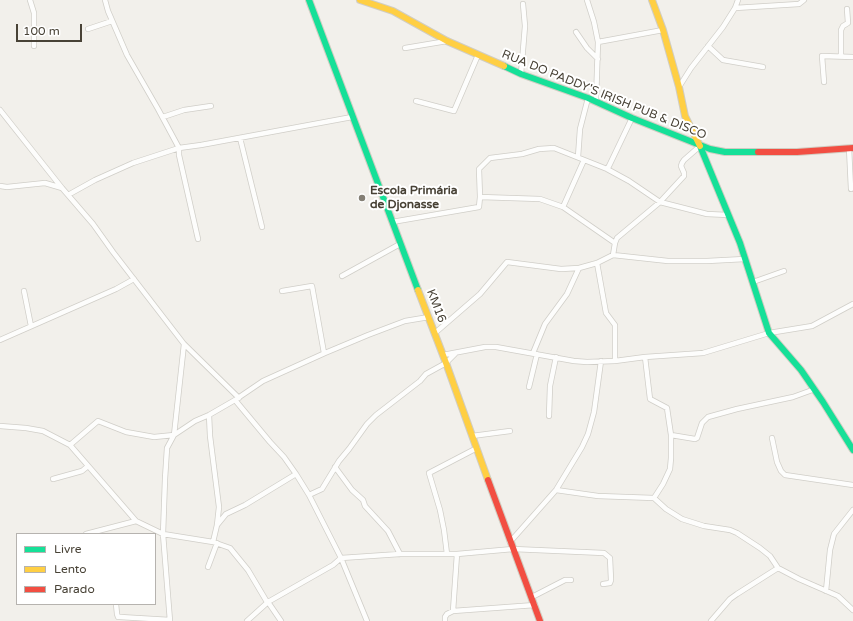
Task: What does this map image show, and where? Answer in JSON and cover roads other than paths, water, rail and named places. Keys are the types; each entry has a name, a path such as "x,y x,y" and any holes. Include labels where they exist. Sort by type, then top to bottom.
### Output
{"street":[{"path":"30,0 34,13 34,46"},
{"path":"105,0 112,21 127,55 163,118 178,148 178,155 198,239"},
{"name":"KM16","path":"309,0 400,244 435,333 540,621"},
{"path":"312,7 314,0"},
{"name":"RUA DO PADDY'S IRISH PUB & DISCO","path":"360,0 393,11 447,41 521,74 596,101 632,118 710,150 725,152 797,152 851,148"},
{"path":"587,0 598,42 596,101"},
{"path":"652,0 663,30 679,87 685,116 700,146 728,215 753,282 769,333 801,370 853,450"},
{"path":"679,87 691,68 723,27 735,8 738,0"},
{"path":"735,8 799,4 804,0"},
{"path":"521,74 525,26 523,4"},
{"path":"841,56 842,30 843,26 848,23 847,9"},
{"path":"88,29 112,21"},
{"path":"598,42 663,30"},
{"path":"576,32 587,48 598,59"},
{"path":"405,48 447,41"},
{"path":"708,46 723,60 764,67"},
{"path":"416,101 454,111 478,54"},
{"path":"824,82 822,57 853,57"},
{"path":"578,157 580,129 588,98"},
{"path":"163,118 184,110 211,106"},
{"path":"0,110 62,188 93,224 184,344 237,399 270,442 284,457 308,495 341,558 367,621"},
{"path":"68,195 95,180 133,163 178,148 352,117"},
{"path":"607,169 632,118"},
{"path":"240,138 262,228"},
{"path":"613,255 617,238 660,202 684,176 681,166 684,160 700,146"},
{"path":"392,222 479,207 479,169 490,158 522,154 547,148 554,148 607,169 629,181 660,202 707,214 728,215"},
{"path":"851,148 852,189"},
{"path":"563,207 584,160"},
{"path":"0,186 7,187 45,183 62,188"},
{"path":"480,197 540,199 563,207 615,242"},
{"path":"342,276 400,244"},
{"path":"435,333 480,294 507,262 562,269 579,268 597,263 613,255 668,260 707,261 745,259"},
{"path":"597,263 606,313 615,325 615,361"},
{"path":"529,387 535,354 545,324 567,294 579,268"},
{"path":"753,282 784,272"},
{"path":"0,340 116,289 134,279"},
{"path":"282,291 312,286 324,353"},
{"path":"24,291 31,326"},
{"path":"443,355 455,354 468,349 485,346 574,361 615,361 645,357 703,353 769,333 812,326 853,304"},
{"path":"70,445 98,420 126,432 154,437 174,435 195,421 237,399 263,381 324,353 405,321 429,317"},
{"path":"116,605 117,614 120,617 170,621 163,534 167,448 174,435 184,344"},
{"path":"308,495 322,489 367,424 376,415 415,385 426,374 446,363 455,354"},
{"path":"549,416 550,386 556,357"},
{"path":"645,357 649,397 652,401 666,408 671,435 670,469 654,498"},
{"path":"510,542 556,490 582,447 588,434 594,412 601,361"},
{"path":"671,435 695,439 697,438 702,422 708,418 737,409 793,397 814,389"},
{"path":"208,567 215,542 218,507 209,415"},
{"path":"0,426 43,431 70,445 136,522 163,534 215,542 226,546 233,551 248,570 267,602 281,621"},
{"path":"472,436 510,431"},
{"path":"772,438 777,462 781,471 785,475 853,485"},
{"path":"447,554 440,510 428,472 477,448"},
{"path":"53,479 82,471 88,466"},
{"path":"336,467 352,490 363,500 365,506 388,531 400,554"},
{"path":"217,525 226,514 245,505 296,474"},
{"path":"556,490 598,496 654,498 666,509 682,519 704,526 730,530 737,533 770,556 778,568 838,596 853,610"},
{"path":"826,591 829,557 834,534 853,510"},
{"path":"90,533 136,522"},
{"path":"248,621 267,602 333,565 341,558 400,554 457,554 513,549 604,553 610,558 610,582 604,584"},
{"path":"453,611 457,554"},
{"path":"711,621 737,594 778,568"},
{"path":"532,597 565,580 571,580"},
{"path":"445,621 447,614 453,611 535,605"}],"place":[{"name":"Escola Primária de Djonasse","path":"362,198"}]}
